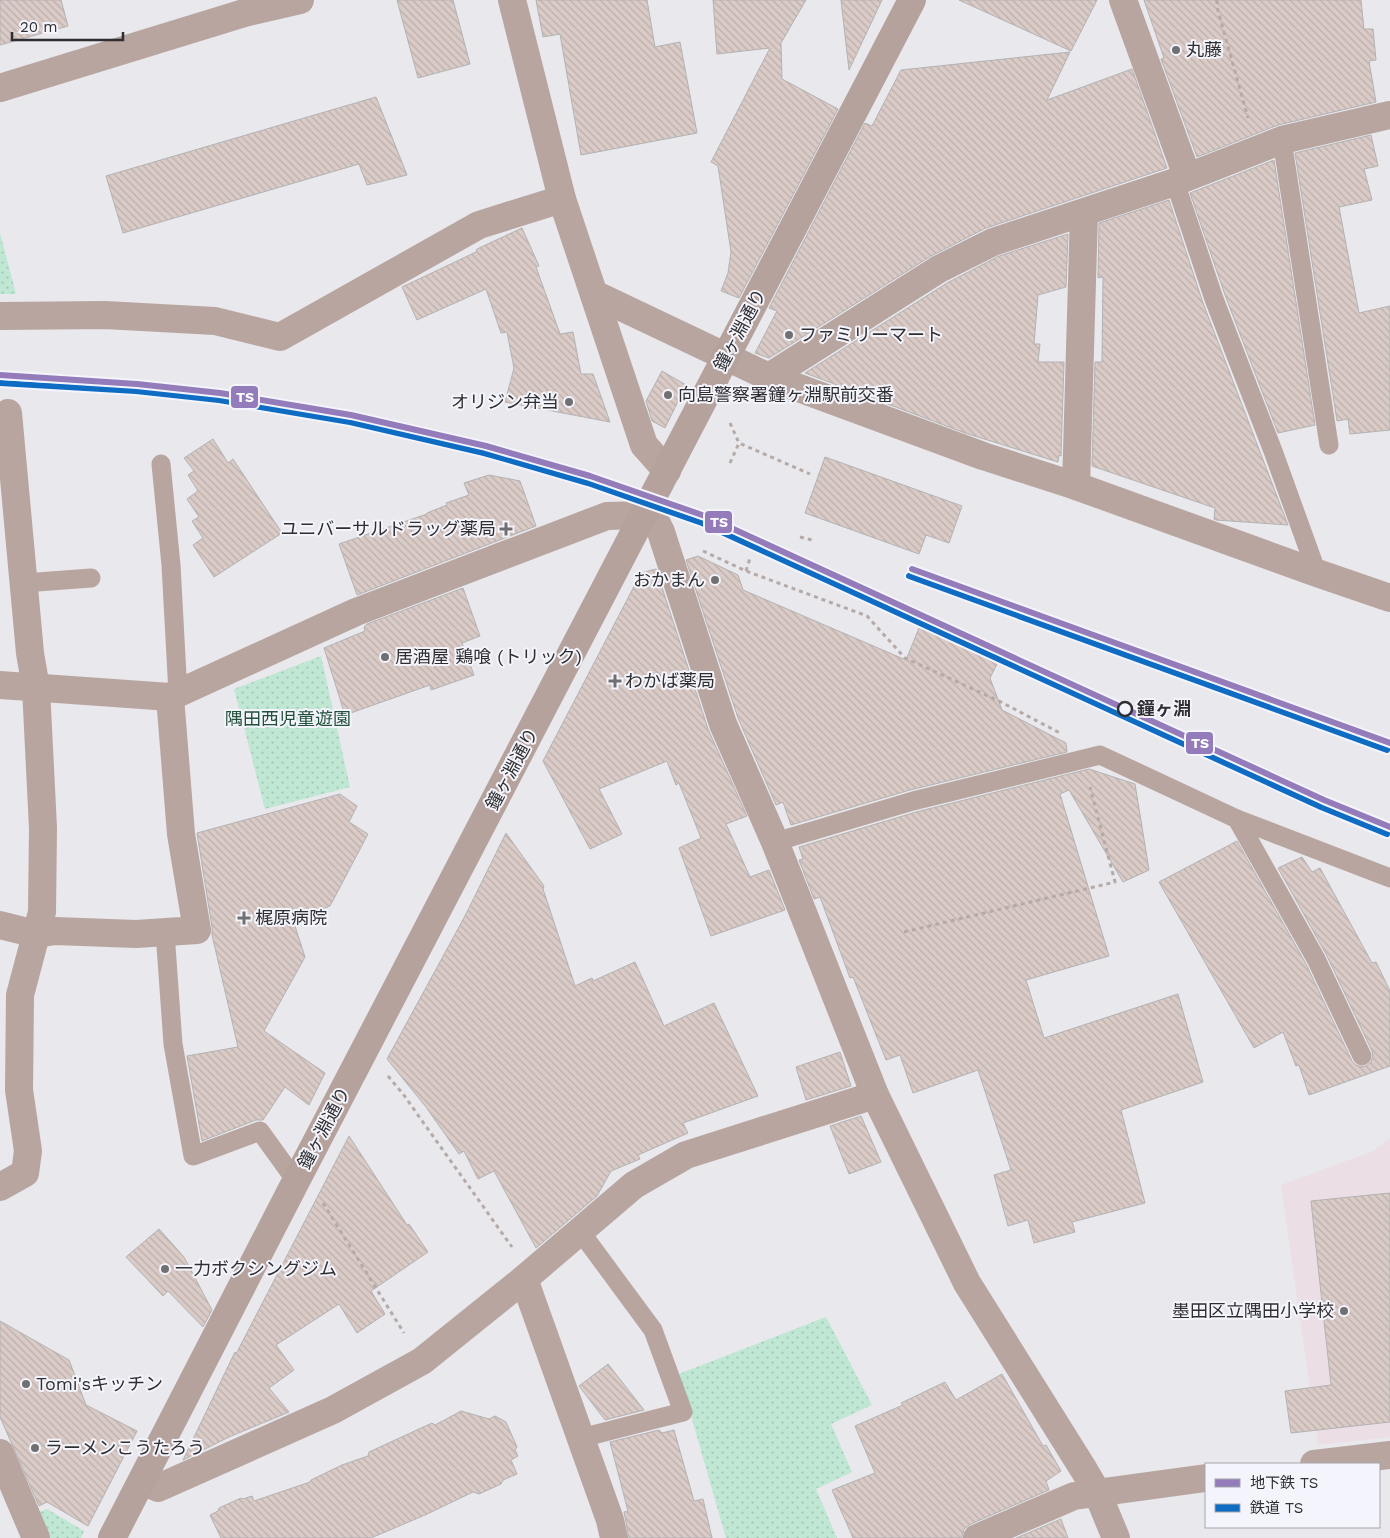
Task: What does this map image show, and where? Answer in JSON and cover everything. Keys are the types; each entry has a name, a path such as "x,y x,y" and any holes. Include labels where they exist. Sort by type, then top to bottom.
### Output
{"main road":[{"name":"鐘ヶ淵通り","path":"112,1538 296,1180 652,518 667,471 912,0"}],"street":[{"path":"0,88 244,14 300,0"},
{"path":"512,0 562,199 644,445 667,471"},
{"path":"1123,0 1181,179"},
{"path":"769,378 939,269 994,242 1181,179 1282,140 1390,115"},
{"path":"0,316 105,315 215,321 280,337 480,225 562,199"},
{"path":"1076,486 1084,213"},
{"path":"594,294 769,378 983,456 1076,486 1317,574 1390,598"},
{"path":"0,1187 25,1173 28,1151 19,1090 20,995 42,912 43,828 36,688 30,653 24,584 8,489 8,413"},
{"path":"0,684 36,688 174,695 356,612 607,516 652,518 723,724 775,842 876,1096 967,1283 1097,1492 1116,1538"},
{"path":"0,925 36,934 55,932 136,934 197,930 181,834 174,695"},
{"path":"142,1481 158,1488 333,1410 422,1361 634,1186 686,1155 876,1096"},
{"path":"527,1276 610,1520 614,1538"},
{"path":"0,1453 36,1538"},
{"path":"1322,1463 1390,1455"},
{"path":"977,1538 1074,1496 1205,1478"}],"lane":[{"path":"1282,140 1329,445"},
{"path":"1181,179 1214,299 1273,450 1317,574"},
{"path":"161,464 171,565 174,695"},
{"path":"24,584 91,578"},
{"path":"775,842 913,801 1091,757 1237,819 1390,878"},
{"path":"1237,819 1316,959 1362,1056"},
{"path":"164,932 173,1044 193,1156 260,1131 296,1180"},
{"path":"580,1232 653,1330 683,1412 581,1438"}],"path":[{"path":"1217,0 1217,7 1257,150"},
{"path":"730,463 739,443"},
{"path":"652,518 746,571 867,616 905,658 999,701 1091,757 1115,882 904,932"},
{"path":"800,536 812,540"},
{"path":"746,571 750,558"},
{"path":"366,1049 403,1094 527,1276"},
{"path":"318,1196 422,1361"}],"shaded area":[{"name":"墨田区立隅田小学校","path":"1390,1138 1390,1437 1318,1445 1281,1185 1373,1151"}],"green space":[{"path":"0,233 16,294 0,294"},
{"name":"隅田西児童遊園","path":"321,656 350,787 265,809 234,689"},
{"path":"826,1317 872,1405 831,1424 852,1472 816,1489 837,1538 726,1538 679,1374"},
{"path":"47,1509 84,1531 81,1538 47,1538 36,1513"}],"building":[{"path":"0,0 61,0 68,26 0,45"},
{"path":"397,0 453,0 470,64 418,78"},
{"path":"536,0 647,0 655,47 680,42 697,133 581,155 560,34 543,37"},
{"path":"713,0 806,0 781,43 782,79 838,109 739,298 721,291 728,273 731,252 718,166 711,162 770,48 717,54"},
{"path":"841,0 882,0 849,70"},
{"path":"959,0 1097,0 1071,51"},
{"path":"1144,0 1361,0 1364,29 1373,29 1376,60 1369,61 1376,102 1278,125 1197,157 1161,59 1164,58"},
{"path":"1070,52 1047,100 1132,69 1167,168 986,228 931,256 769,358 755,353 777,311 769,308 865,123 872,126 901,70"},
{"path":"376,97 407,175 367,185 359,164 123,233 106,176"},
{"path":"1371,135 1378,166 1364,169 1372,200 1339,207 1359,313 1390,306 1390,430 1350,434 1348,419 1337,421 1295,153"},
{"path":"1274,160 1315,425 1278,433 1225,295 1190,193"},
{"path":"1169,200 1203,303 1288,525 1216,520 1214,519 1215,508 1092,466 1095,362 1102,362 1103,277 1098,278 1099,223"},
{"path":"522,228 539,266 536,267 560,334 573,332 581,374 593,374 610,422 505,402 514,368 507,332 501,333 486,289 417,320 402,287"},
{"path":"1068,234 1066,287 1038,295 1034,344 1040,344 1038,362 1064,362 1061,456 1059,455 1058,462 965,433 805,373 947,283 999,256"},
{"path":"662,371 686,385 665,428 652,421 646,401"},
{"path":"213,439 228,463 233,459 282,533 214,577 193,545 203,538 192,521 199,517 187,499 198,491 188,475 194,471 184,458"},
{"path":"825,457 962,506 949,543 926,535 919,554 805,513"},
{"path":"489,475 520,481 536,526 357,595 339,544 427,514 447,505 446,503 469,495 464,483"},
{"path":"698,556 738,575 743,590 906,660 919,628 998,662 990,678 1002,710 1066,743 1067,752 910,790 791,825 783,802 776,805 738,718 686,560"},
{"path":"656,569 708,729 747,816 726,824 750,877 769,870 785,910 711,936 679,848 701,838 679,783 676,785 667,761 599,789 622,834 590,849 543,761 641,573"},
{"path":"463,588 480,636 462,643 474,675 431,690 430,685 345,715 324,648 365,631 364,627 367,624"},
{"path":"1089,769 1135,784 1149,870 1123,882 1069,790 1060,794 1109,956 1026,980 1044,1038 1178,994 1203,1082 1121,1110 1145,1203 1072,1222 1075,1232 1034,1243 1028,1220 1008,1226 994,1175 1011,1170 978,1070 913,1093 900,1055 886,1060 853,977 850,978 820,897 814,899 799,860 803,859 799,847 916,812"},
{"path":"340,794 357,806 349,822 368,834 330,906 293,920 305,957 264,1031 325,1073 309,1105 285,1087 263,1120 256,1120 202,1141 187,1056 238,1047 212,935 197,833"},
{"path":"506,833 544,886 543,889 575,986 592,978 593,981 635,962 664,1026 714,1003 758,1096 683,1123 688,1133 638,1155 640,1159 611,1171 597,1196 536,1248 494,1171 478,1179 464,1151 459,1154 426,1107 387,1059 465,916"},
{"path":"1237,841 1306,964 1352,1061 1361,1067 1366,1066 1371,1062 1372,1051 1326,954 1278,868 1302,857 1312,872 1320,868 1372,963 1376,962 1390,991 1390,1066 1309,1095 1299,1065 1296,1066 1283,1032 1254,1048 1159,882"},
{"path":"840,1052 851,1086 806,1100 796,1067"},
{"path":"861,1116 881,1162 849,1174 830,1126"},
{"path":"349,1136 407,1225 409,1224 428,1252 371,1291 385,1314 357,1333 339,1304 276,1345 294,1370 269,1388 289,1412 229,1437 183,1460 235,1352 236,1354"},
{"name":"墨田区立隅田小学校","path":"1390,1193 1390,1422 1291,1433 1285,1391 1331,1385 1311,1201"},
{"path":"159,1229 184,1257 212,1310 203,1327 168,1291 163,1296 126,1257"},
{"path":"0,1321 69,1360 86,1405 137,1431 88,1526 47,1502 39,1506 0,1417"},
{"path":"608,1364 644,1410 605,1420 579,1386"},
{"path":"1002,1374 1043,1446 1046,1445 1061,1471 1046,1481 1049,1490 971,1524 964,1529 962,1538 853,1538 832,1490 875,1473 855,1426 903,1405 901,1403 945,1382 956,1400"},
{"path":"461,1411 489,1419 495,1416 506,1422 517,1447 515,1450 518,1456 511,1460 517,1474 479,1494 473,1492 371,1538 221,1538 210,1515 218,1511 219,1508 241,1498 252,1496 254,1501 310,1482 342,1465 368,1456 369,1452 432,1423 435,1425"},
{"path":"659,1430 662,1433 674,1430 694,1501 703,1499 712,1538 629,1538 624,1512 628,1511 610,1442"},
{"path":"1061,1519 1068,1538 1016,1538"}],"metro line":[{"name":"TS","path":"0,375 137,384 220,393 351,415 486,446 590,476 705,516 1324,800 1390,827"},
{"name":"TS","path":"912,569 1390,743"}],"rail line":[{"name":"TS","path":"0,383 136,391 219,400 350,422 484,453 588,483 702,523 1321,807 1387,834"},
{"name":"TS","path":"909,576 1387,750"}],"place":[{"name":"丸藤","path":"1176,50"},
{"name":"ファミリーマート","path":"789,335"},
{"name":"向島警察署鐘ヶ淵駅前交番","path":"668,395"},
{"name":"オリジン弁当","path":"569,402"},
{"name":"ユニバーサルドラッグ薬局","path":"506,529"},
{"name":"おかまん","path":"715,580"},
{"name":"居酒屋 鶏喰 (トリック)","path":"385,657"},
{"name":"わかば薬局","path":"615,681"},
{"name":"鐘ヶ淵","path":"1125,709"},
{"name":"梶原病院","path":"244,918"},
{"name":"一力ボクシングジム","path":"165,1269"},
{"name":"墨田区立隅田小学校","path":"1344,1311"},
{"name":"Tomi'sキッチン","path":"26,1384"},
{"name":"ラーメンこうたろう","path":"35,1448"}]}
